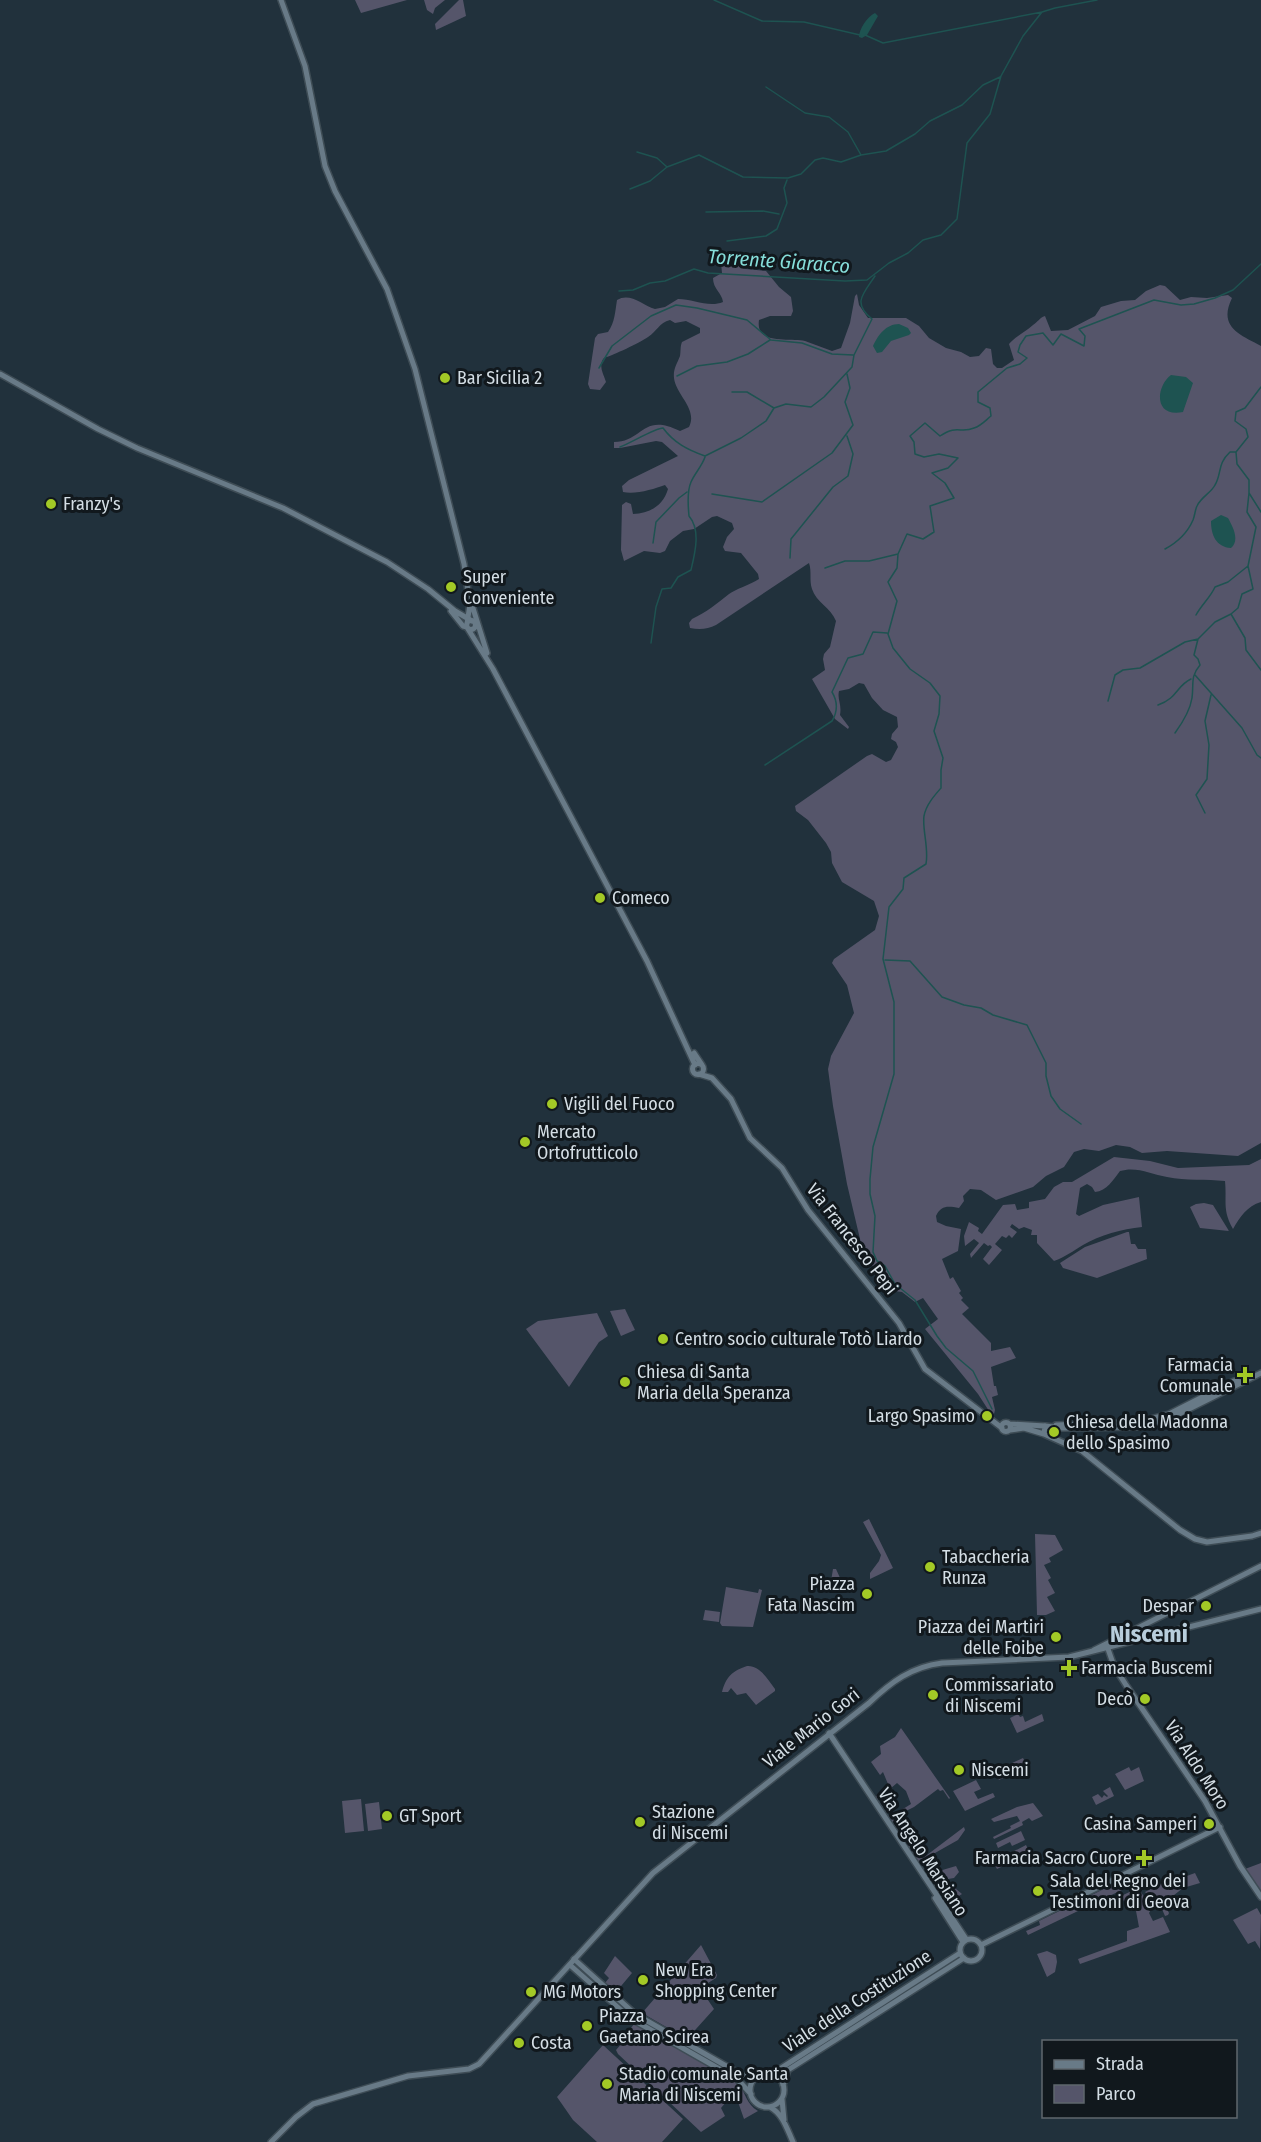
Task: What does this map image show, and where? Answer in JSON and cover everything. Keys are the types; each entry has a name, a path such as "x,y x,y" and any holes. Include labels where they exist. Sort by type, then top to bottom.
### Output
{"main road":[{"path":"281,0 305,66 325,166 335,191 387,289 415,369 462,553 469,595 470,623"},
{"path":"0,374 98,429 137,448 283,508 321,527 387,562 428,589 470,623 647,961 695,1065 693,1071 712,1078 724,1090"},
{"path":"469,595 471,636 493,669"},
{"path":"446,604 470,623"},
{"name":"Via Francesco Pepi","path":"681,1035 702,1065 717,1079 736,1109 750,1138 782,1168 808,1210 899,1323 922,1365 966,1401 1007,1426"},
{"path":"695,1065 702,1065 703,1071 699,1074"},
{"path":"1007,1426 1139,1422 1169,1414 1234,1381 1244,1382 1261,1373"},
{"path":"966,1401 973,1396"},
{"path":"1007,1426 1044,1434 1082,1451 1180,1530 1195,1539 1214,1542 1261,1533"},
{"path":"1044,1434 1045,1426"},
{"path":"1085,1654 1261,1566"},
{"name":"Viale Mario Gori","path":"271,2142 313,2104 408,2076 469,2068 479,2064 653,1873 869,1703 894,1680 922,1667 942,1663 1052,1659 1085,1654 1261,1609"},
{"path":"1116,1639 1118,1646"},
{"name":"Via Aldo Moro","path":"1108,1649 1126,1685 1205,1801 1240,1866 1261,1897"},
{"name":"Via Angelo Marsiano","path":"829,1733 965,1941"},
{"path":"981,1945 1220,1827"},
{"path":"973,1939 981,1945 982,1952 976,1959 970,1960 962,1955 965,1941 973,1939"},
{"name":"Viale della Costituzione","path":"769,2074 962,1955"},
{"name":"Viale della Costituzione","path":"783,2085 788,2070 962,1955"},
{"path":"572,1962 635,2014 742,2075 750,2078 769,2074 779,2078 783,2085 784,2121"},
{"path":"572,1962 630,2018 737,2079 759,2105 776,2111 784,2121 793,2142"},
{"path":"751,2094 752,2085 757,2077"},
{"path":"769,2107 778,2103 782,2098"}],"green space":[{"path":"355,0 407,0 361,13"},
{"path":"424,0 445,0 435,8 433,14 427,10"},
{"path":"459,0 463,0 466,16 436,30 435,24"},
{"path":"725,260 746,269 766,271 791,297 793,311 791,316 770,316 759,320 759,328 763,334 775,339 805,341 832,351 841,348 857,294 859,305 868,318 906,318 919,326 929,338 946,348 970,357 979,356 986,348 991,349 993,364 997,368 1002,368 1014,360 1009,344 1043,317 1045,316 1051,331 1068,330 1095,316 1101,307 1121,301 1135,300 1146,291 1160,285 1165,286 1180,300 1191,297 1207,298 1228,295 1232,298 1228,308 1229,323 1238,333 1261,346 1261,1143 1238,1156 1167,1151 1142,1153 1130,1147 1116,1145 1099,1151 1084,1149 1074,1152 1064,1167 1046,1176 1033,1187 996,1200 981,1190 970,1189 963,1196 964,1201 959,1208 948,1207 940,1210 936,1216 937,1222 961,1229 958,1251 942,1259 950,1279 953,1277 961,1291 959,1293 963,1298 961,1300 969,1308 962,1314 991,1343 991,1351 1010,1347 1016,1358 991,1367 998,1395 992,1397 994,1414 989,1411 925,1329 938,1319 923,1298 915,1302 902,1292 894,1291 864,1256 847,1184 833,1106 828,1069 831,1056 854,1013 847,985 832,963 834,959 875,930 879,916 874,901 842,882 832,863 831,852 826,843 808,820 796,811 795,806 867,756 872,754 886,762 891,760 898,747 891,739 898,727 897,717 883,710 872,698 864,684 859,683 849,689 839,691 840,715 849,727 848,729 835,719 812,679 825,670 824,654 830,647 836,621 831,612 814,594 809,563 716,625 697,629 690,628 689,623 692,619 707,611 731,592 759,579 758,574 741,553 725,551 723,547 727,537 734,529 732,523 717,516 712,517 694,529 683,531 670,541 665,551 660,553 644,551 624,561 621,550 622,505 626,502 631,504 633,514 645,512 655,508 663,500 668,489 665,485 628,493 623,492 622,486 629,480 678,456 662,442 614,448 614,442 631,438 650,426 667,426 680,431 689,427 691,414 676,384 674,372 682,342 700,333 700,328 686,321 675,323 670,320 663,323 644,340 604,358 601,366 606,382 600,390 590,389 588,384 595,338 598,334 608,332 613,321 617,300 622,298 631,298 655,309 665,307 678,299 707,304 723,302 713,278 722,273 721,263"},
{"path":"1114,1157 1150,1161 1178,1168 1249,1165 1261,1159 1261,1202 1248,1209 1233,1229 1226,1211 1225,1181 1174,1178 1138,1170 1120,1171 1103,1190 1095,1192 1087,1184 1080,1188 1076,1214 1079,1216 1103,1205 1139,1197 1142,1227 1097,1238 1054,1261 1037,1243 1037,1235 1031,1235 1032,1230 1024,1227 1019,1229 1012,1224 1010,1227 1017,1232 1012,1238 1009,1235 1006,1238 1002,1236 995,1244 1002,1250 989,1265 983,1259 992,1247 990,1245 984,1243 971,1258 970,1254 979,1243 974,1239 965,1246 964,1236 969,1222 979,1228 978,1231 982,1234 1003,1205 1015,1204 1017,1210 1029,1208 1029,1202 1045,1199 1054,1187 1063,1182 1072,1182"},
{"path":"1204,1203 1213,1205 1229,1231 1200,1228 1190,1207"},
{"path":"1129,1232 1131,1244 1135,1244 1138,1249 1146,1249 1147,1259 1097,1278 1063,1268 1060,1263 1085,1247"},
{"path":"625,1309 635,1330 621,1336 610,1311"},
{"path":"597,1313 608,1336 599,1342 569,1387 526,1329 538,1321"},
{"path":"869,1519 893,1568 870,1579 870,1573 881,1555 863,1522"},
{"path":"1035,1534 1055,1535 1063,1550 1049,1558 1051,1562 1044,1565 1055,1593 1047,1597 1055,1611 1046,1615 1037,1615"},
{"path":"833,1569 836,1569 846,1591 830,1587"},
{"path":"726,1587 758,1593 759,1589 762,1590 753,1627 722,1626 720,1623"},
{"path":"705,1610 720,1612 719,1622 703,1620"},
{"path":"747,1666 760,1670 775,1689 756,1705 746,1693 737,1695 731,1688 728,1692 722,1692 730,1675"},
{"path":"1018,1714 1020,1717 1023,1716 1025,1722 1042,1714 1044,1721 1017,1733 1010,1718"},
{"path":"901,1728 950,1798 943,1790 938,1789 914,1807 894,1817 896,1821 892,1822 890,1817 911,1804 906,1791 897,1783 877,1800 875,1797 888,1784 883,1772 880,1775 871,1762 881,1754 880,1746 895,1737"},
{"path":"1023,1758 1026,1767 1024,1763 1014,1767 1016,1772 999,1780 995,1771"},
{"path":"1129,1767 1131,1771 1139,1767 1144,1781 1125,1790 1115,1774"},
{"path":"976,1780 981,1789 974,1792 978,1799 993,1793 995,1797 965,1811 953,1791"},
{"path":"1110,1787 1114,1796 1096,1805 1092,1797 1098,1794 1102,1798 1104,1795 1107,1797 1103,1791"},
{"path":"361,1799 364,1831 345,1833 342,1801"},
{"path":"379,1802 382,1829 368,1831 365,1804"},
{"path":"1033,1803 1043,1816 1032,1821 1029,1818 1022,1822 1023,1825 994,1839 993,1837 1020,1821 1017,1816 994,1822 991,1819 1017,1807"},
{"path":"964,1827 965,1830 958,1840 919,1862 906,1843 910,1841 923,1858"},
{"path":"1021,1831 1025,1840 1012,1846 1010,1842 998,1848 996,1843"},
{"path":"1026,1845 1030,1853 997,1869 993,1862"},
{"path":"1261,1863 1261,1891 1245,1869"},
{"path":"956,1866 959,1872 954,1878 948,1879 936,1874 939,1871"},
{"path":"1195,1873 1200,1883 1183,1888 1164,1903 1168,1915 1165,1916 1158,1900 1151,1899 1145,1892 1178,1875 1184,1877"},
{"path":"930,1879 949,1883 962,1894 946,1904"},
{"path":"1122,1880 1126,1888 1028,1935 1026,1931 1040,1925 1039,1921"},
{"path":"1138,1888 1152,1908 1149,1913 1153,1921 1163,1917 1170,1932 1080,1964 1078,1959 1127,1941 1127,1931 1139,1927 1136,1911 1128,1909 1121,1896"},
{"path":"1257,1908 1261,1915 1260,1949 1255,1941 1248,1944 1233,1920"},
{"path":"701,1945 717,1975 700,1988 714,2009 687,2039 642,2013"},
{"path":"1047,1951 1056,1955 1057,1962 1055,1972 1047,1977 1037,1954"},
{"path":"615,1956 632,1973 616,1992 605,1983 609,1978 604,1973"},
{"path":"634,2024 738,2083 749,2102 758,2111 744,2119 737,2099 731,2096 721,2108 725,2116 701,2132 618,2054 616,2050 631,2033"},
{"name":"Stadio comunale Santa Maria di Niscemi","path":"603,2045 683,2119 662,2142 597,2142 573,2120 557,2097"}],"shaded area":[{"path":"875,13 878,16 867,35 859,37 864,24"},
{"path":"899,324 908,328 911,333 891,341 882,352 877,353 873,346 880,334 886,328"},
{"path":"1171,375 1186,377 1193,383 1183,412 1173,413 1166,410 1160,400 1162,386"},
{"path":"1221,515 1228,518 1235,533 1234,545 1231,548 1218,543 1212,531 1211,521"}],"waterway":[{"path":"714,0 762,21 804,22 860,35"},
{"name":"Torrente Giaracco","path":"619,291 633,290 650,283 665,281 694,269 708,273 845,281 867,280 889,263 908,253 923,240 941,235 957,219 967,143 990,114 1001,76 1023,36 1042,12 1097,0"},
{"path":"865,35 883,43 1042,12"},
{"path":"630,189 650,181 667,167 699,155 743,177 788,178 801,174 815,160 823,158 841,162 861,155 886,151 915,134 930,121 962,105 983,85 1000,77"},
{"path":"766,87 805,113 829,117 848,132 861,155"},
{"path":"637,152 657,158 667,167"},
{"path":"727,241 766,236 777,229 787,203 784,188 787,180"},
{"path":"706,212 763,211 779,214"},
{"path":"992,1409 973,1371 946,1348 915,1300 895,1284 885,1266 877,1261 873,1252 875,1216 870,1194 873,1147 894,1074 894,1002 883,959 889,907 903,889 904,878 926,864 924,816 928,804 941,788 943,758 934,731 939,714 940,696 930,683 910,669 893,648 888,634 897,601 888,582 897,568 898,554 907,534 923,539 934,532 930,506 954,498 945,483 932,473 948,468 958,458 939,454 924,457 915,454 914,442 910,436 925,423 940,436 955,430 969,430 979,426 991,416 990,408 978,402 978,392 1007,368 1020,364 1027,358 1018,352 1026,336 1043,333 1053,345 1061,334 1084,346 1085,336 1079,329 1154,300 1181,305 1215,298 1233,290 1261,264"},
{"path":"620,447 654,430 663,428 682,445 705,456 741,438 766,421 774,408 786,404 811,407 824,397 852,367 854,355 872,319 862,308 861,303 875,276"},
{"path":"599,368 612,346 651,316 676,305 747,320 771,340 802,343 832,354 853,355"},
{"path":"677,376 697,366 727,362 748,354 770,340"},
{"path":"712,494 762,502 832,453 853,425 845,402 850,388 847,374"},
{"path":"1261,387 1245,408 1236,412 1235,421 1246,429 1248,437 1236,452 1237,464 1249,480 1249,493 1261,512"},
{"path":"732,392 747,392 774,408"},
{"path":"790,558 791,539 833,487 848,476 853,454 847,436"},
{"path":"1165,549 1188,529 1199,503 1215,485 1226,456 1230,452 1236,452"},
{"path":"651,643 656,607 662,589 671,588 678,577 691,570 696,535 689,516 689,490 705,457"},
{"path":"653,543 656,522 687,492"},
{"path":"1175,733 1191,703 1194,677 1200,665 1194,655 1198,639 1215,622 1238,608 1242,594 1253,589 1248,566 1256,527 1247,512 1249,493"},
{"path":"825,568 845,561 869,561 898,554"},
{"path":"1196,615 1215,587 1228,582 1248,566"},
{"path":"1231,614 1245,638 1246,650 1261,670"},
{"path":"765,765 832,721 836,707 832,692 848,658 863,654 873,632 887,633"},
{"path":"1108,701 1115,675 1123,670 1140,668 1185,642 1198,639"},
{"path":"1195,675 1242,728 1261,758"},
{"path":"1158,705 1173,696 1182,685 1191,679"},
{"path":"1205,813 1196,795 1207,779 1209,745 1205,721 1211,695"},
{"path":"885,960 910,961 942,997 1027,1025 1046,1063 1046,1076 1051,1096 1060,1109 1081,1124"}],"place":[{"name":"Bar Sicilia 2","path":"445,378"},
{"name":"Franzy's","path":"51,504"},
{"name":"Super Conveniente","path":"451,587"},
{"name":"Comeco","path":"600,898"},
{"name":"Vigili del Fuoco","path":"552,1104"},
{"name":"Mercato Ortofrutticolo","path":"525,1142"},
{"name":"Centro socio culturale Totò Liardo","path":"663,1339"},
{"name":"Farmacia Comunale","path":"1245,1375"},
{"name":"Chiesa di Santa Maria della Speranza","path":"625,1382"},
{"name":"Largo Spasimo","path":"987,1416"},
{"name":"Chiesa della Madonna dello Spasimo","path":"1054,1432"},
{"name":"Tabaccheria Runza","path":"930,1567"},
{"name":"Piazza Fata Nascim","path":"867,1594"},
{"name":"Despar","path":"1206,1606"},
{"name":"Piazza dei Martiri delle Foibe","path":"1056,1637"},
{"name":"Farmacia Buscemi","path":"1069,1668"},
{"name":"Commissariato di Niscemi","path":"933,1695"},
{"name":"Decò","path":"1145,1699"},
{"name":"Niscemi","path":"959,1770"},
{"name":"GT Sport","path":"387,1816"},
{"name":"Stazione di Niscemi","path":"640,1822"},
{"name":"Casina Samperi","path":"1209,1824"},
{"name":"Farmacia Sacro Cuore","path":"1144,1858"},
{"name":"Sala del Regno dei Testimoni di Geova","path":"1038,1891"},
{"name":"New Era Shopping Center","path":"643,1980"},
{"name":"MG Motors","path":"531,1992"},
{"name":"Piazza Gaetano Scirea","path":"587,2026"},
{"name":"Costa","path":"519,2043"},
{"name":"Stadio comunale Santa Maria di Niscemi","path":"607,2084"}],"district":[{"name":"Niscemi","path":"1149,1634"}]}
